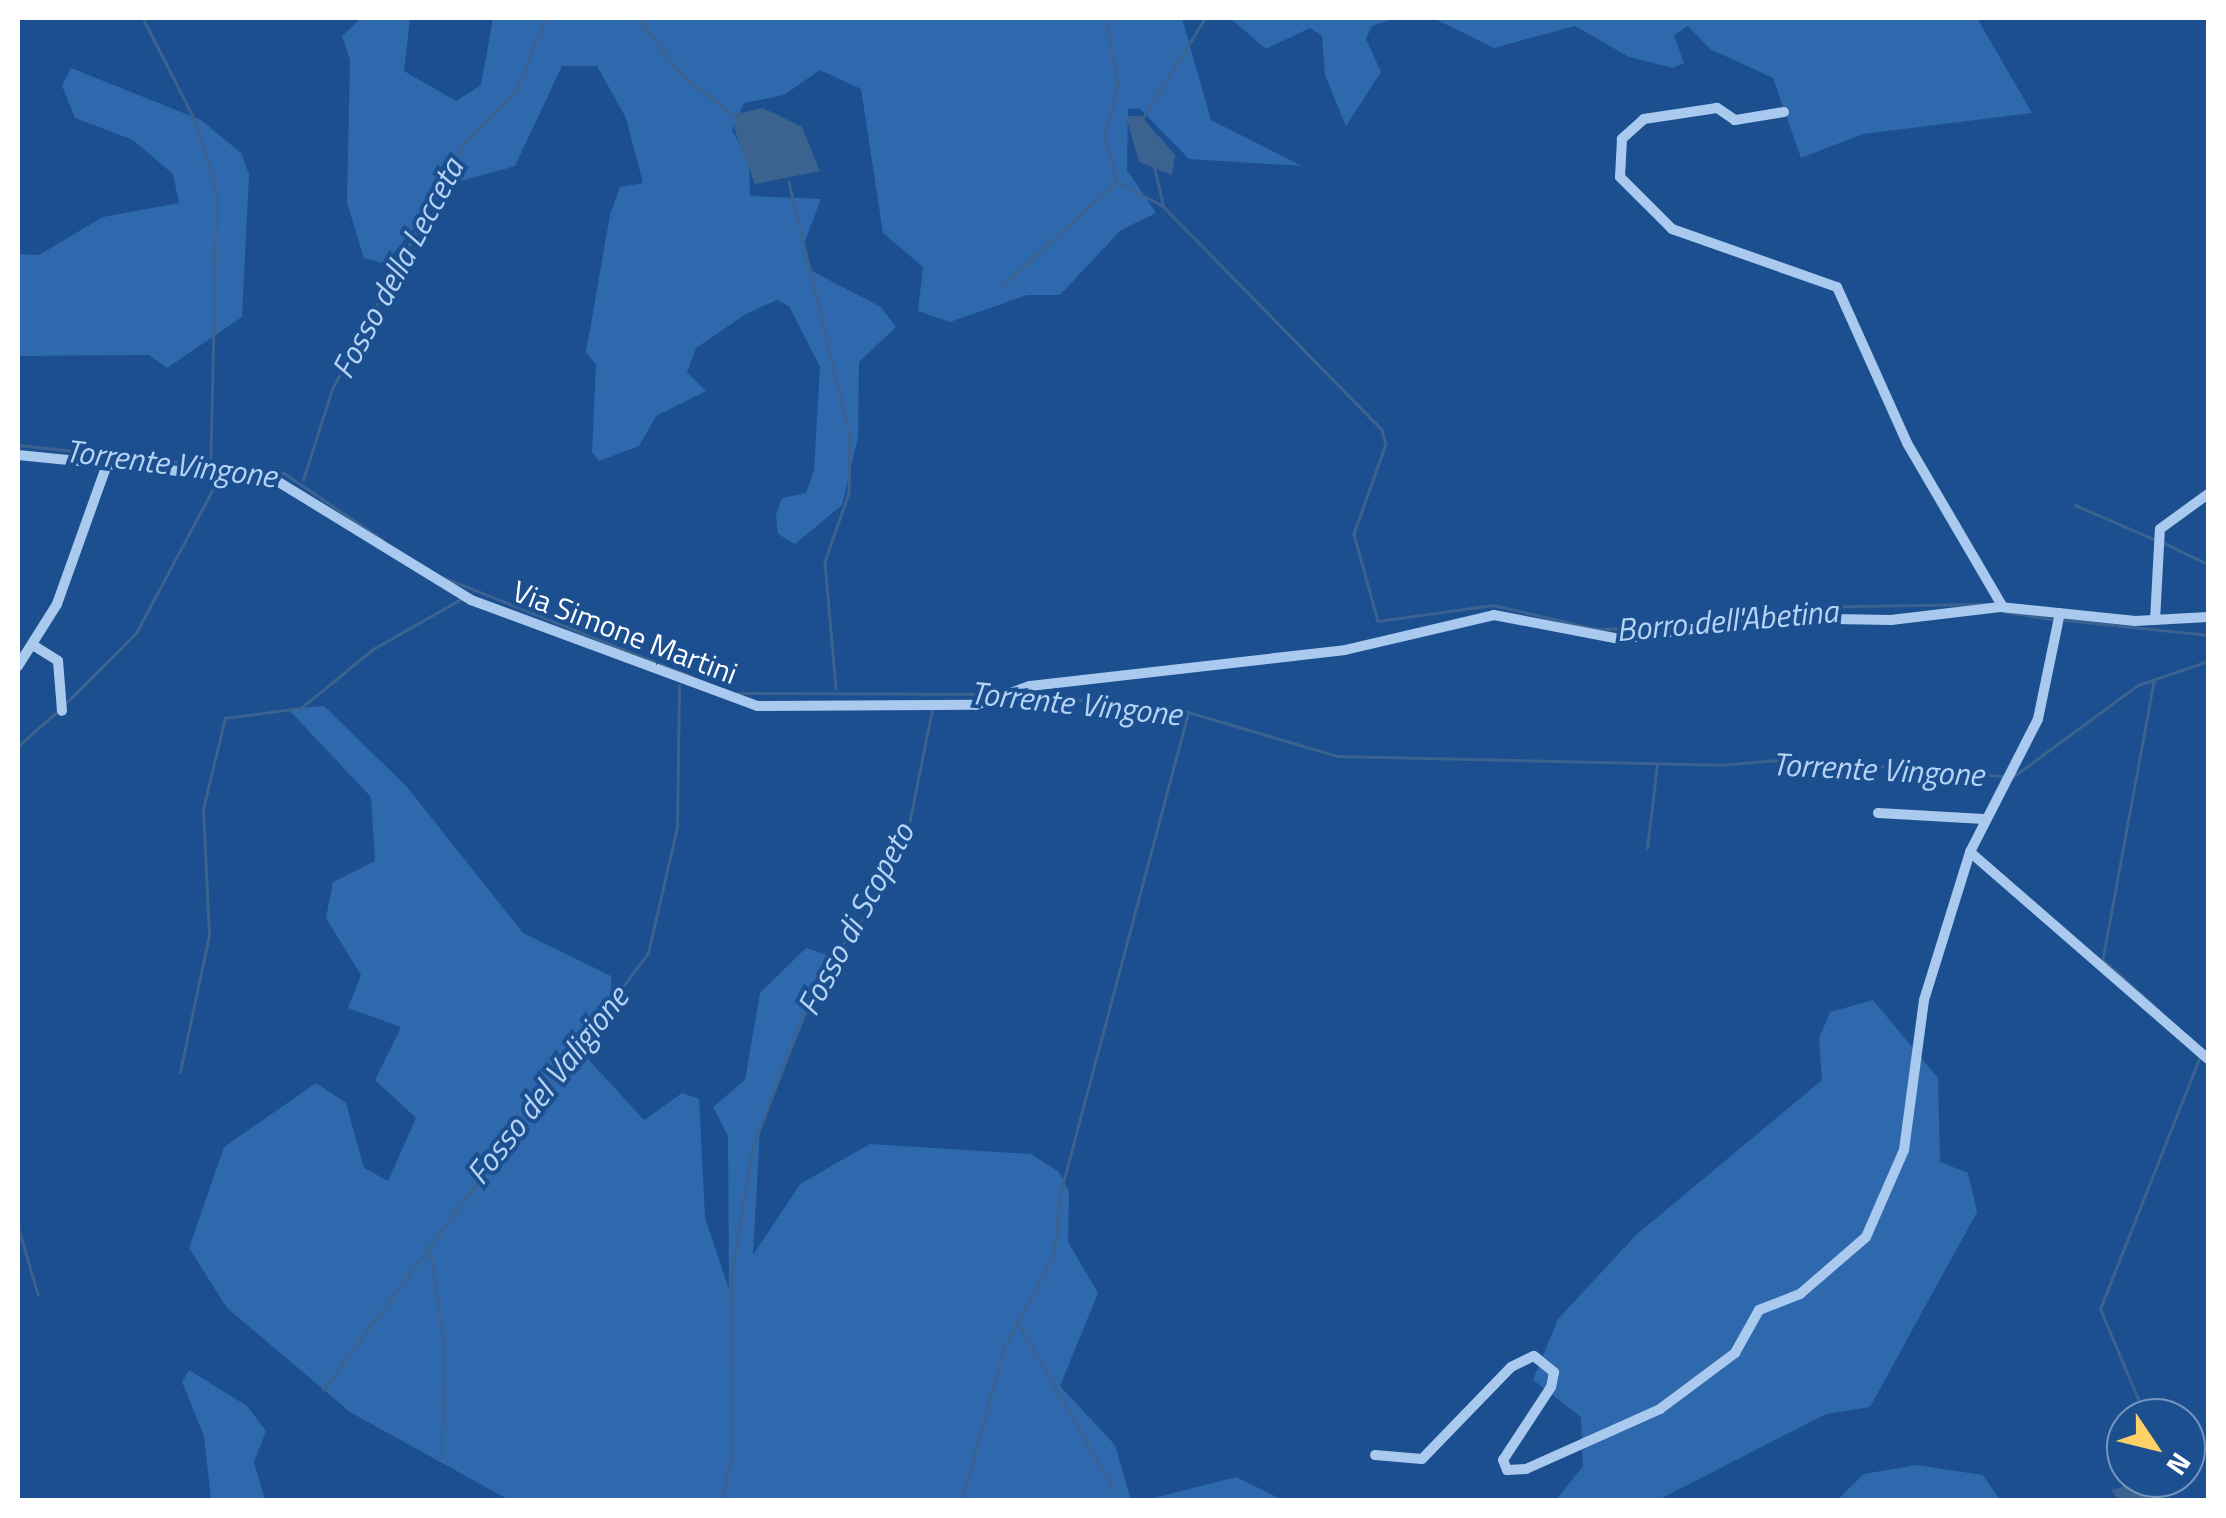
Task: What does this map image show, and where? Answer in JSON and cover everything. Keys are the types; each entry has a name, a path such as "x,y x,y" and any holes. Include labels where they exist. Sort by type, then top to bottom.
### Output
{"street":[{"path":"1784,112 1735,120 1717,108 1644,120 1622,140 1620,177 1672,228 1837,287 1907,444 2003,607"},
{"name":"Via Simone Martini","path":"21,455 271,480 307,493 465,597 757,706 994,698 1016,690 1345,650 1494,616 1620,639 1771,618 1891,620 2003,607 2154,620 2208,617"},
{"path":"18,666 36,647 107,464"},
{"path":"2154,620 2160,530 2208,494"},
{"path":"1375,1455 1422,1460 1511,1366 1534,1356 1554,1372 1546,1404 1503,1460 1508,1470 1526,1468 1660,1409 1735,1352 1759,1310 1800,1294 1866,1237 1904,1150 1924,1000 1970,852 2038,719 2060,613"},
{"path":"36,647 58,661 62,708"},
{"path":"1878,813 1984,819"},
{"path":"1970,852 2208,1058"}],"shaded area":[{"path":"361,18 410,18 404,71 456,101 481,85 493,18 1182,18 1211,120 1302,166 1189,159 1139,108 1128,109 1127,170 1156,213 1121,230 1060,295 1027,295 950,322 918,311 923,267 883,233 861,89 820,70 784,95 744,103 732,130 749,162 750,196 821,199 804,243 808,269 881,307 896,327 859,362 858,437 842,505 795,544 778,534 776,514 782,498 806,493 814,471 820,367 789,306 777,300 746,314 696,348 687,372 706,391 656,416 639,446 599,461 592,452 596,365 586,352 610,215 620,187 643,183 626,118 597,66 562,66 515,166 450,184 385,264 364,258 347,203 350,60 342,36"},
{"path":"1230,18 1395,18 1372,26 1366,39 1381,72 1346,126 1325,75 1322,36 1310,28 1266,49"},
{"path":"1433,18 1977,18 2032,113 1863,134 1801,158 1773,78 1710,49 1688,26 1674,35 1684,63 1673,68 1629,57 1575,26 1494,48"},
{"path":"71,68 201,120 241,153 249,174 242,317 167,368 149,355 18,356 18,254 39,255 103,217 179,203 173,174 133,140 75,118 62,86"},
{"path":"763,108 802,127 820,171 755,184 734,128 736,114"},
{"path":"1126,116 1141,116 1175,155 1172,175 1139,162"},
{"path":"324,706 407,787 523,933 611,976 612,1011 588,1059 644,1120 682,1093 699,1099 705,1218 729,1289 728,1136 713,1107 745,1080 760,993 806,948 830,956 760,1129 753,1255 800,1184 870,1144 1031,1154 1059,1172 1069,1191 1068,1242 1098,1293 1060,1386 1115,1445 1131,1500 509,1500 350,1412 227,1308 189,1248 224,1147 316,1083 346,1103 364,1168 388,1181 416,1118 375,1080 401,1027 348,1008 361,975 326,918 333,882 375,861 371,797 288,709"},
{"path":"1873,1000 1938,1078 1940,1162 1968,1173 1977,1212 1870,1407 1826,1414 1658,1500 1556,1500 1583,1466 1581,1417 1533,1380 1558,1319 1636,1235 1822,1080 1819,1039 1830,1012"},
{"path":"189,1370 247,1406 266,1431 254,1462 265,1500 211,1500 204,1436 182,1382"},
{"path":"1916,1465 1983,1475 2000,1500 1837,1500 1864,1474"},
{"path":"1236,1477 1283,1500 1146,1500"},
{"path":"2117,1498 2157,1500 2118,1500"}],"waterway":[{"path":"143,18 195,120 217,192 211,462"},
{"name":"Fosso della Lecceta","path":"303,480 332,389 462,146 516,91 546,18"},
{"path":"638,18 681,74 738,119"},
{"name":"Borro dell'Abetina","path":"1106,18 1118,85 1105,136 1117,181 1163,206 1382,430 1386,444 1354,534 1378,621 1493,605 1597,629 1661,628"},
{"path":"1143,118 1205,18"},
{"path":"1155,169 1163,205"},
{"path":"789,182 850,436 849,493 825,562 836,689"},
{"path":"1001,287 1116,182"},
{"name":"Torrente Vingone","path":"18,445 284,473 383,540"},
{"path":"67,702 136,633 217,481"},
{"path":"2075,505 2156,540"},
{"path":"2164,543 2208,564"},
{"name":"Torrente Vingone","path":"445,578 692,677"},
{"path":"180,1072 209,936 203,809 225,718 301,708 373,649 461,599"},
{"name":"Borro dell'Abetina","path":"1728,619 1795,607 1996,604"},
{"name":"Borro dell'Abetina","path":"2006,612 2057,620"},
{"name":"Borro dell'Abetina","path":"2065,620 2208,635"},
{"name":"Torrente Vingone","path":"2014,776 2138,685 2208,661"},
{"path":"2154,682 2103,960 2158,1009"},
{"name":"Fosso del Valigione","path":"323,1390 648,953 677,827 679,686"},
{"name":"Torrente Vingone","path":"737,693 993,694"},
{"name":"Torrente Vingone","path":"1016,695 1171,707 1337,756 1720,765 1790,759 2002,776"},
{"name":"Fosso di Scopeto","path":"722,1500 732,1453 731,1277 753,1146 818,976 863,918 907,834 932,710"},
{"path":"18,746 58,711"},
{"path":"962,1500 1004,1347 1054,1254 1060,1194 1188,712"},
{"path":"1647,848 1657,765"},
{"path":"2138,1398 2100,1309 2200,1056"},
{"path":"18,1226 38,1294"},
{"path":"430,1247 445,1350 442,1458"},
{"path":"1019,1324 1114,1489"}]}
